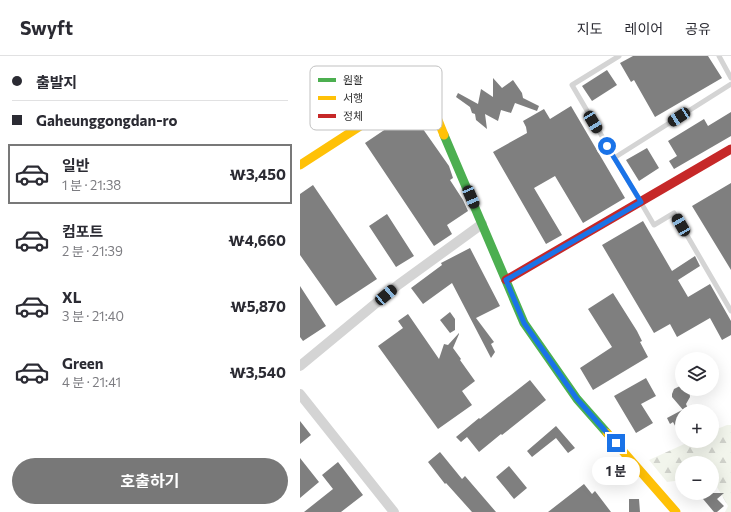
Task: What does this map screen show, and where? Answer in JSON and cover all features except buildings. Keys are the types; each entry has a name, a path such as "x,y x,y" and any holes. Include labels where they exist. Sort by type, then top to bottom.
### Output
{"street":[{"path":"442,129 524,323 577,399 674,511"},
{"path":"300,164 354,130"},
{"path":"506,280 731,149"},
{"path":"300,366 398,285 482,224"},
{"path":"300,394 394,512"}],"lane":[{"path":"619,56 572,85 654,225 674,213 731,310"},
{"path":"719,56 731,78"},
{"path":"614,158 731,84"}],"green space":[{"path":"731,425 731,512 725,512 728,506 719,490 719,456 675,456 675,481 667,482 649,460 676,448 719,448 719,428"}],"traffic: fast":[{"path":"444,135 524,323 577,399 607,433"}],"traffic: slow":[{"path":"300,165 354,130"},
{"path":"442,130 444,135"},
{"path":"607,433 676,512"}],"traffic: jam":[{"path":"506,280 731,149"}],"route":[{"path":"607,146 641,202 506,280 524,323 577,399 616,443"}]}
